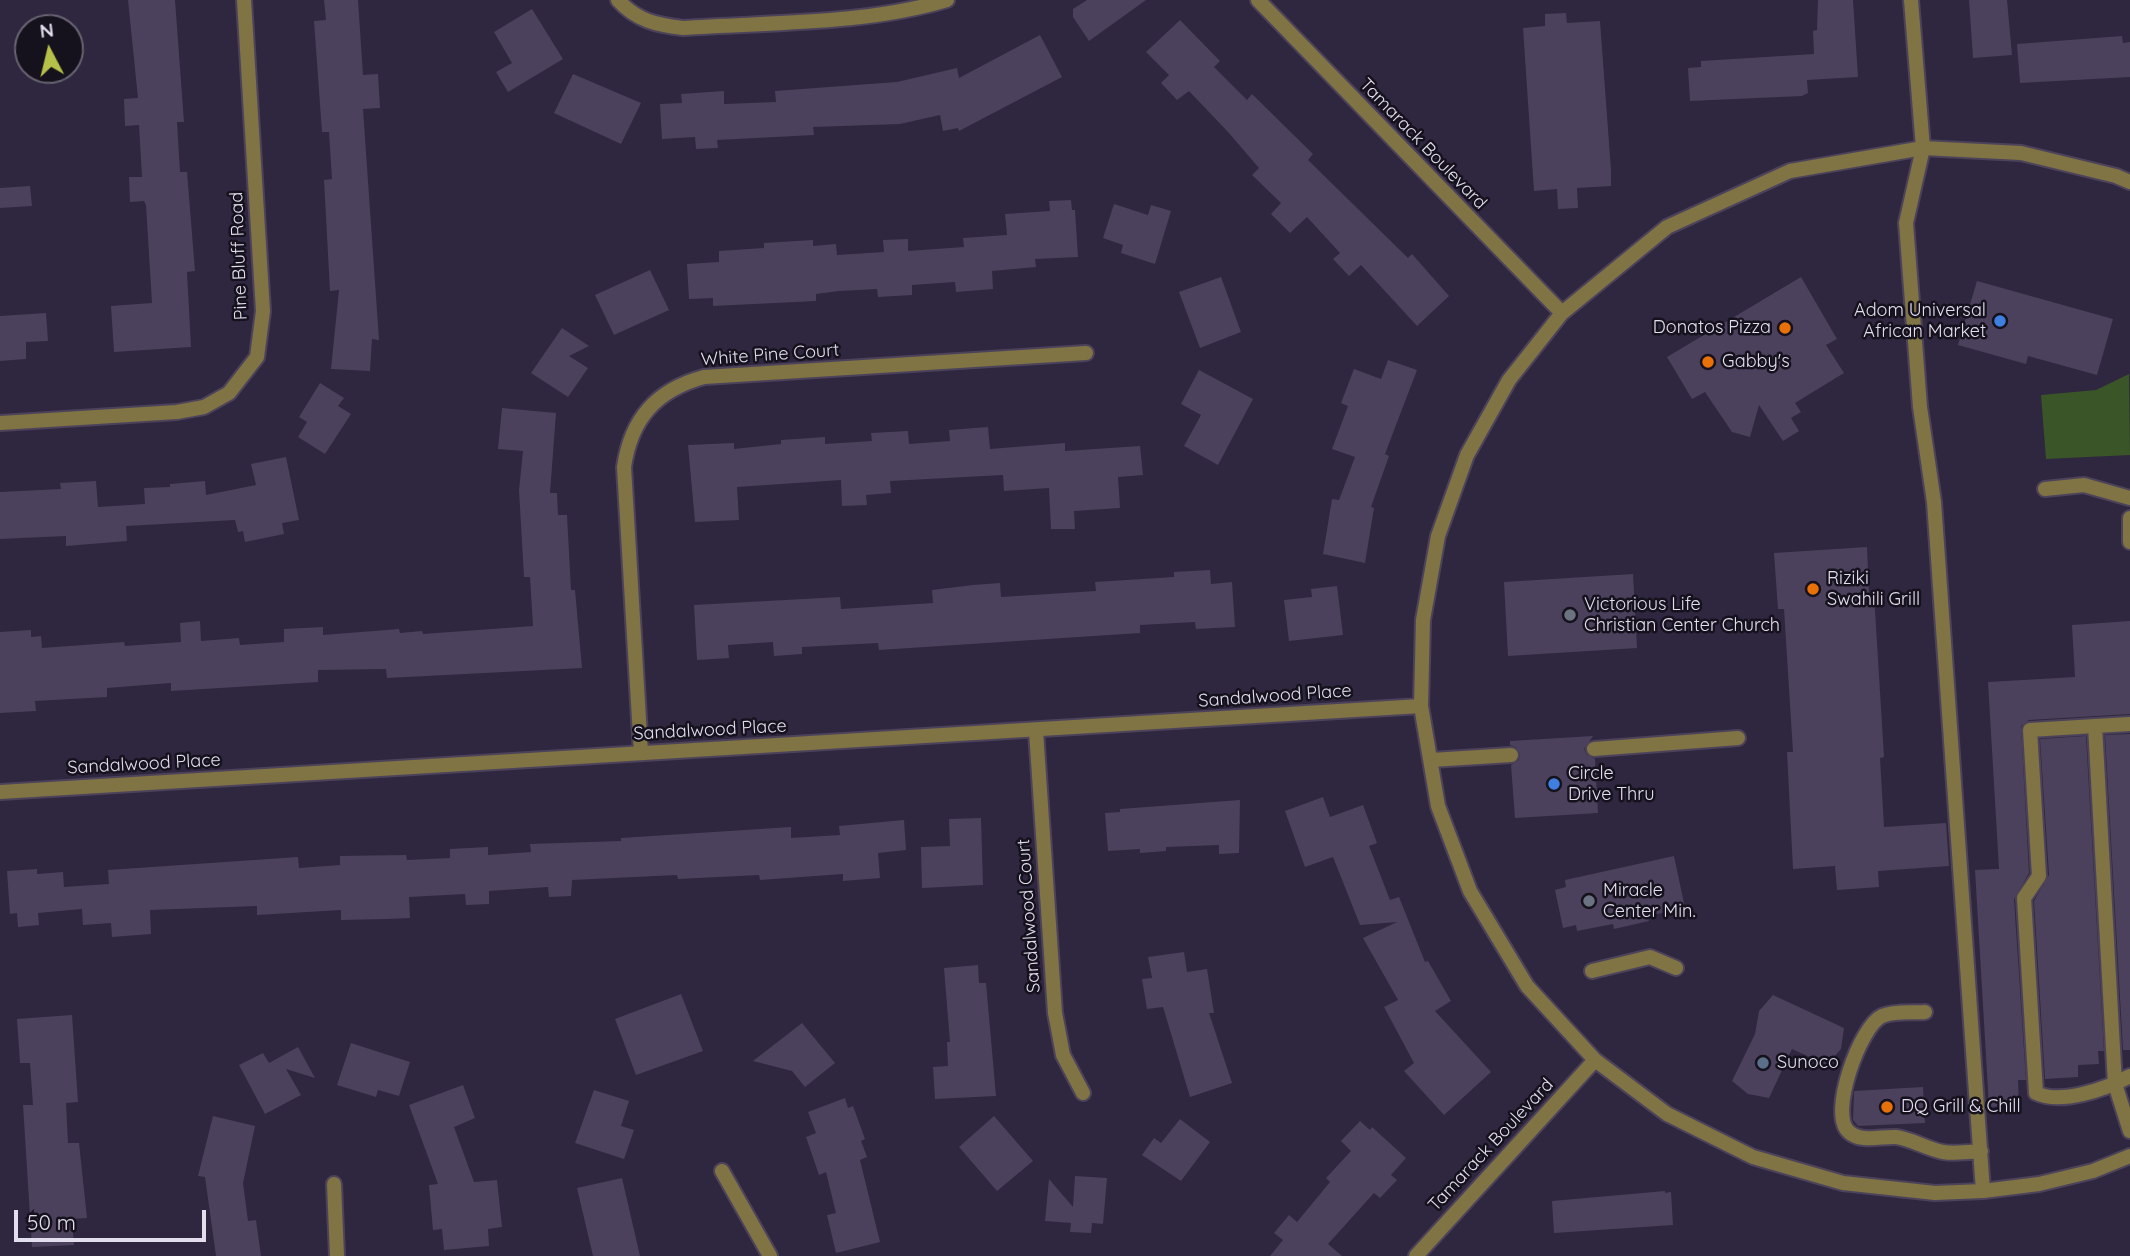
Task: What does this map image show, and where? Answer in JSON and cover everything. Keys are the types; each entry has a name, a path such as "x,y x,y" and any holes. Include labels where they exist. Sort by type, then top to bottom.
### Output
{"street":[{"name":"Pine Bluff Road","path":"0,423 177,412 205,407 229,393 257,356 262,311 244,0"},
{"path":"618,0 629,12 655,25 683,28 855,16 927,6 947,0"},
{"name":"Tamarack Boulevard","path":"1258,0 1562,313"},
{"path":"1911,0 1923,148 1906,223 1920,407 1934,502 1983,1191"},
{"path":"2130,182 2116,176 2021,153 1923,148 1790,171 1667,227 1562,313 1503,391 1467,455 1442,524 1423,621 1421,706 1438,806 1470,891 1527,986 1595,1060 1667,1114 1753,1157 1843,1182 1935,1193 1983,1191 2039,1184 2093,1171 2130,1156"},
{"name":"White Pine Court","path":"642,753 624,467 635,427 646,409 662,394 682,383 704,377 1086,353"},
{"path":"2045,489 2084,485 2130,498"},
{"path":"2130,518 2130,541"},
{"name":"Sandalwood Place","path":"0,792 1421,706"},
{"path":"2130,724 2030,730 2039,876 2024,898 2036,1093 2050,1100 2115,1084 2130,1076"},
{"path":"2095,726 2115,1084 2130,1131"},
{"name":"Sandalwood Court","path":"1036,731 1055,1013 1063,1055 1083,1093"},
{"path":"1594,749 1738,738"},
{"path":"1431,760 1511,755"},
{"path":"1592,971 1650,957 1676,968"},
{"path":"1925,1012 1881,1017 1869,1026 1845,1085 1840,1107 1843,1126 1851,1135 1864,1138 1898,1137 1943,1152 1981,1151"},
{"name":"Tamarack Boulevard","path":"1416,1256 1595,1060"},
{"path":"722,1171 770,1256"},
{"path":"334,1185 337,1256"}],"green space":[{"path":"2129,374 2130,455 2046,459 2041,395 2096,390"}],"building":[{"path":"128,0 175,0 184,122 177,122 180,172 187,172 195,271 187,272 191,347 114,352 111,306 152,303 146,205 144,201 130,202 129,177 142,177 139,125 125,126 124,99 138,98"},
{"path":"324,0 358,0 363,75 378,74 380,108 363,109 379,340 372,339 370,371 331,369 339,290 330,291 324,180 332,179 329,132 322,132 314,21 326,20"},
{"path":"1087,0 1146,0 1089,41 1073,17 1073,9"},
{"path":"1818,0 1853,0 1858,77 1807,80 1808,93 1802,96 1690,101 1688,68 1701,67 1701,61 1814,54 1813,31 1817,30"},
{"path":"1969,0 2007,0 2012,55 1973,58"},
{"path":"532,9 563,59 508,92 496,72 512,63 494,32"},
{"path":"1566,13 1567,23 1600,21 1611,186 1577,188 1578,208 1558,209 1557,189 1534,191 1523,28 1545,26 1545,14"},
{"path":"1180,20 1220,61 1214,67 1247,100 1252,94 1313,154 1308,160 1408,258 1412,254 1449,296 1417,326 1361,265 1349,276 1333,259 1340,253 1307,217 1290,233 1271,214 1281,203 1252,175 1259,168 1189,91 1177,100 1161,83 1169,75 1146,52"},
{"path":"1040,35 1062,77 959,131 958,128 943,131 940,115 900,124 813,127 814,135 717,140 718,148 696,149 695,137 662,139 660,104 682,103 681,94 724,91 724,104 776,102 775,91 897,82 957,68 959,78"},
{"path":"2122,36 2123,43 2130,42 2130,77 2020,83 2017,44"},
{"path":"573,74 641,103 621,144 554,113"},
{"path":"30,186 32,206 0,208 0,188"},
{"path":"1071,200 1072,210 1075,210 1078,257 1035,259 1036,267 992,271 993,289 956,292 955,282 912,285 912,295 878,297 877,289 839,291 816,294 816,301 713,306 713,298 689,299 687,264 719,262 719,251 764,248 764,243 813,240 813,246 836,244 837,255 884,252 883,240 908,239 908,251 964,247 963,238 1007,235 1005,214 1050,211 1049,201"},
{"path":"1114,204 1148,215 1151,205 1171,211 1155,264 1121,253 1123,245 1103,238"},
{"path":"650,270 669,310 614,335 595,295"},
{"path":"1221,277 1241,332 1200,348 1179,292"},
{"path":"1801,277 1837,339 1826,345 1844,373 1795,403 1801,412 1791,418 1799,431 1783,441 1759,405 1750,437 1732,432 1705,392 1692,399 1667,357"},
{"path":"1977,281 2113,319 2097,375 2028,356 2026,364 1958,345"},
{"path":"46,313 48,341 26,342 26,359 0,361 0,316"},
{"path":"562,328 589,346 569,356 588,368 568,397 531,373"},
{"path":"1388,360 1417,370 1385,454 1389,456 1371,507 1374,508 1365,563 1323,554 1332,499 1339,500 1355,457 1332,449 1348,406 1341,403 1354,369 1381,379"},
{"path":"1199,370 1253,399 1218,465 1184,446 1201,415 1181,404"},
{"path":"320,383 344,398 338,406 351,414 325,454 298,437 307,422 299,417"},
{"path":"502,408 556,413 550,493 557,493 558,515 567,515 571,590 575,590 582,668 387,678 386,669 318,670 318,682 171,691 171,683 107,688 107,697 35,701 36,711 0,713 0,632 31,630 31,637 41,636 42,648 124,642 125,646 181,642 180,623 200,621 201,641 239,638 240,645 284,642 284,629 323,627 323,635 399,629 400,633 422,631 423,634 533,626 530,577 524,577 519,490 523,451 498,449"},
{"path":"988,427 990,449 1065,443 1065,451 1140,446 1143,475 1118,477 1120,508 1074,511 1075,529 1051,529 1049,488 1004,491 1003,475 890,481 891,493 866,495 867,505 842,506 841,480 737,487 739,520 695,522 688,445 734,443 734,449 781,444 781,440 825,437 825,444 872,441 871,433 908,431 909,444 950,441 949,430"},
{"path":"286,457 299,520 282,523 284,534 245,542 243,531 238,532 235,520 126,526 127,541 66,546 66,536 0,539 0,492 61,489 60,483 96,481 98,507 145,504 144,488 205,481 206,495 256,485 251,464"},
{"path":"1867,547 1869,594 1874,594 1884,757 1880,758 1884,827 1946,823 1949,866 1878,871 1879,887 1837,890 1835,866 1793,869 1787,752 1793,752 1784,609 1778,609 1774,553"},
{"path":"1210,570 1211,584 1232,582 1235,627 1196,629 1195,622 1140,625 1140,633 879,650 878,643 802,647 802,654 774,656 773,642 728,645 729,658 697,660 694,605 840,597 841,609 933,603 932,590 973,585 1000,583 1001,597 1096,591 1095,582 1174,577 1174,572"},
{"name":"Victorious Life Christian Center Church","path":"1633,574 1637,648 1508,656 1504,582"},
{"path":"1337,586 1343,635 1289,641 1284,600 1312,597 1311,589"},
{"path":"2130,621 2130,714 2029,720 2021,726 2029,873 2014,899 2026,1080 2018,1080 2019,1105 1989,1107 1975,870 1999,869 1988,682 2075,677 2072,625"},
{"path":"2130,734 2130,1050 2123,1050 2105,735"},
{"name":"Circle Drive Thru","path":"1593,736 1584,749 1587,755 1595,759 1598,813 1515,818 1511,765 1519,760 1520,754 1516,747 1510,745 1510,741"},
{"path":"2086,736 2104,1051 2098,1051 2099,1064 2078,1065 2078,1077 2045,1079 2034,901 2049,875 2040,739"},
{"path":"1323,797 1330,817 1363,805 1377,843 1369,846 1390,900 1399,897 1425,962 1428,961 1451,1001 1435,1011 1491,1072 1444,1115 1404,1071 1414,1063 1384,1007 1398,1000 1363,938 1397,922 1360,925 1333,857 1305,867 1285,811"},
{"path":"1240,800 1239,853 1219,854 1219,845 1166,847 1166,851 1140,853 1140,849 1108,851 1105,813 1120,812 1120,809"},
{"path":"981,818 983,885 922,888 921,847 950,846 949,819"},
{"path":"904,820 906,850 878,853 880,878 843,881 843,874 760,880 759,875 678,879 677,875 572,880 571,896 549,897 548,887 489,891 489,904 466,905 465,894 409,897 410,918 341,920 341,910 257,915 257,906 150,910 151,934 112,937 111,923 83,925 82,909 38,913 39,925 18,927 17,913 10,914 7,871 37,869 37,874 63,872 64,887 109,884 108,870 298,857 299,868 340,865 340,856 406,855 407,860 450,858 450,849 488,847 488,855 531,852 530,844 621,841 621,838 791,827 791,838 840,835 839,826"},
{"path":"1674,856 1685,908 1648,916 1649,921 1614,929 1613,924 1577,931 1576,925 1563,928 1555,890 1566,887 1565,880"},
{"path":"1184,952 1187,972 1207,969 1214,1013 1209,1013 1232,1083 1190,1097 1163,1007 1147,1009 1142,979 1152,978 1148,957"},
{"path":"978,965 979,983 986,983 996,1096 935,1099 933,1067 948,1066 947,1042 950,1042 944,968"},
{"path":"681,994 703,1051 636,1075 615,1019"},
{"path":"1773,995 1844,1028 1841,1049 1827,1065 1792,1049 1769,1098 1748,1094 1732,1081 1755,1034 1759,1011"},
{"path":"72,1015 78,1102 66,1103 68,1143 79,1143 87,1218 72,1219 74,1245 32,1247 23,1105 33,1105 30,1063 20,1063 17,1019"},
{"path":"802,1023 835,1063 805,1087 792,1071 753,1061"},
{"path":"351,1043 410,1062 399,1096 378,1090 376,1097 337,1085"},
{"path":"298,1047 315,1078 286,1069 301,1095 265,1114 239,1065 263,1053 269,1063"},
{"path":"463,1085 475,1118 454,1127 474,1182 497,1180 502,1227 488,1229 489,1246 444,1250 442,1229 433,1230 429,1185 438,1184 409,1105"},
{"name":"DQ Grill & Chill","path":"1923,1087 1925,1123 1858,1126 1853,1120 1854,1091"},
{"path":"594,1090 629,1101 621,1126 634,1130 624,1159 575,1143"},
{"path":"845,1098 848,1108 853,1106 865,1139 861,1141 867,1157 860,1160 880,1242 836,1253 827,1215 836,1213 826,1172 819,1175 806,1137 816,1133 808,1112"},
{"path":"213,1116 255,1126 243,1183 248,1221 256,1220 261,1256 216,1256 205,1177 198,1176"},
{"path":"994,1116 1033,1161 997,1191 959,1147"},
{"path":"1180,1119 1210,1142 1181,1181 1142,1155 1154,1138 1161,1143"},
{"path":"1360,1121 1370,1130 1372,1127 1406,1158 1391,1175 1397,1180 1380,1198 1374,1193 1328,1244 1342,1256 1270,1256 1283,1240 1274,1233 1289,1215 1297,1222 1330,1182 1326,1178 1351,1151 1341,1141"},
{"path":"1075,1176 1107,1178 1103,1224 1092,1223 1091,1233 1070,1232 1071,1223 1045,1221 1049,1179 1073,1207"},
{"path":"622,1178 640,1256 593,1256 577,1188"},
{"path":"1671,1192 1673,1225 1554,1233 1552,1201"}],"place":[{"name":"Adom Universal African Market","path":"2000,321"},
{"name":"Donatos Pizza","path":"1785,328"},
{"name":"Gabby's","path":"1708,362"},
{"name":"Riziki Swahili Grill","path":"1813,589"},
{"name":"Victorious Life Christian Center Church","path":"1570,615"},
{"name":"Circle Drive Thru","path":"1554,784"},
{"name":"Miracle Center Min.","path":"1589,901"},
{"name":"Sunoco","path":"1763,1063"},
{"name":"DQ Grill & Chill","path":"1887,1107"}]}
